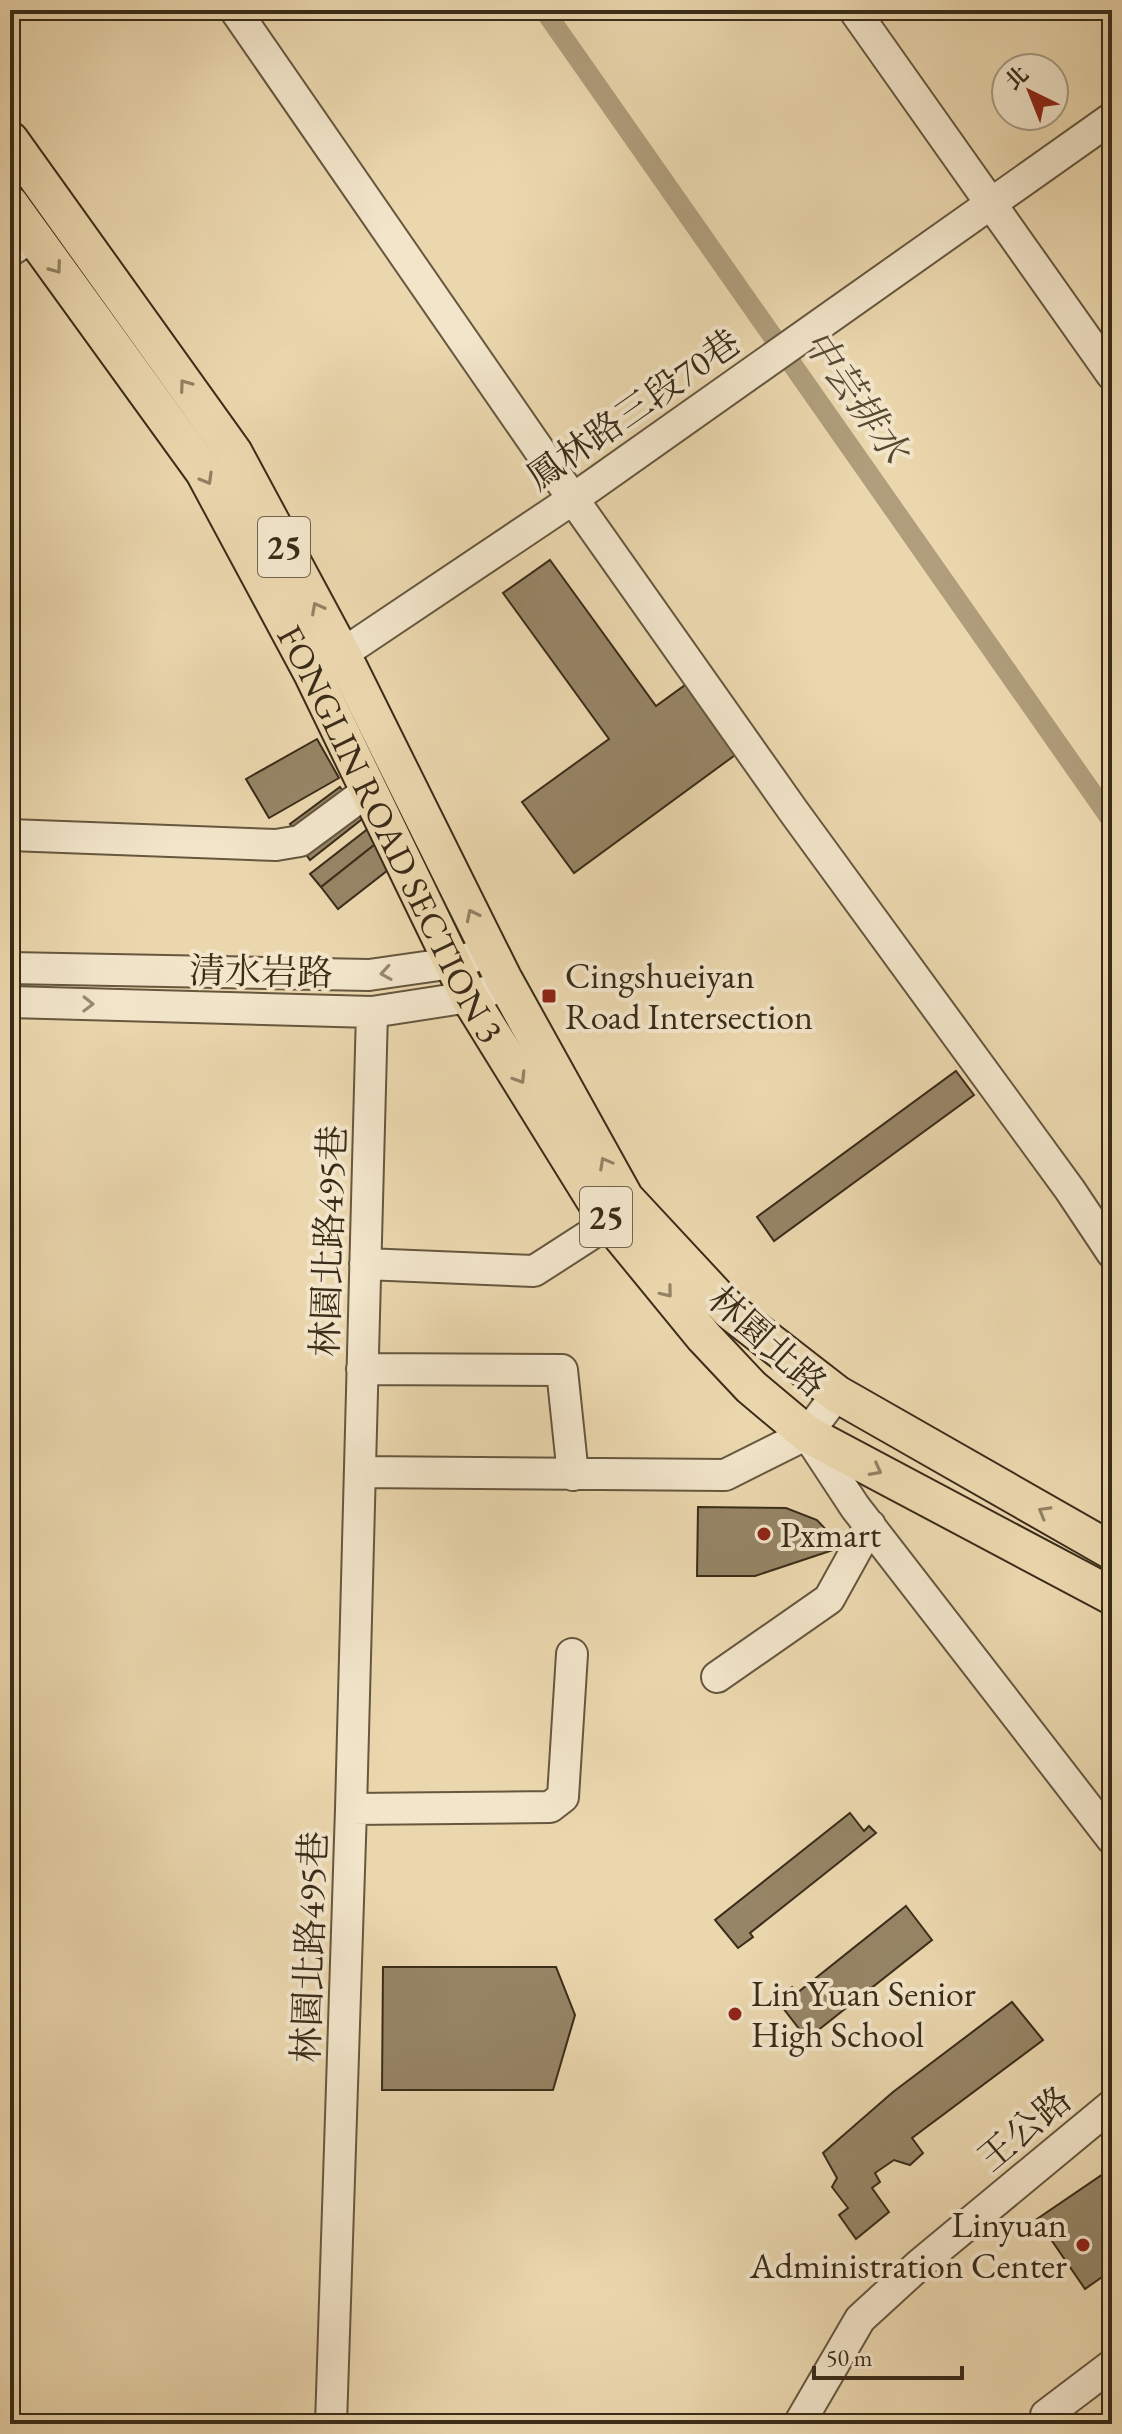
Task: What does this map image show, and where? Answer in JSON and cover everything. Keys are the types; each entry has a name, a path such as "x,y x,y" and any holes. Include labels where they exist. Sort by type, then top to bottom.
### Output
{"main road":[{"name":"FONGLIN ROAD SECTION 3","path":"10,140 234,453 342,654 507,985"},
{"name":"FONGLIN ROAD SECTION 3","path":"10,204 21,244 204,472 312,673 469,997 610,1222 704,1337 751,1387 807,1434"},
{"name":"林園北路","path":"507,985 625,1198 730,1311 837,1394"},
{"name":"25","path":"837,1394 1112,1551"},
{"name":"25","path":"807,1434 1112,1596"}],"street":[{"path":"235,10 573,499 794,812 1070,1190 1112,1253"},
{"path":"854,10 1112,375"},
{"name":"鳳林路三段70巷","path":"312,673 573,499 1112,118"},
{"path":"10,835 276,845 300,841 369,790"},
{"name":"清水岩路","path":"10,968 369,975 453,963 490,952"},
{"name":"清水岩路","path":"10,1002 372,1012 469,997 507,985"},
{"name":"林園北路495巷","path":"331,2424 372,1012"},
{"path":"365,1264 534,1271 610,1222"},
{"path":"362,1369 562,1370 573,1475"},
{"name":"林園北路","path":"837,1394 807,1434 870,1525 1112,1839"},
{"path":"360,1472 725,1475 807,1434"},
{"path":"717,1677 829,1599 870,1525"},
{"path":"351,1809 550,1807 563,1797 572,1654"},
{"name":"王公路","path":"799,2424 860,2319 920,2264 1112,2105"},
{"path":"1046,2415 1112,2365"}],"building":[{"path":"550,560 656,706 692,680 742,750 574,873 522,802 609,739 503,593"},
{"path":"317,739 339,778 269,818 246,779"},
{"path":"340,787 349,799 299,836 290,824"},
{"path":"357,805 366,816 310,860 302,849"},
{"path":"369,828 379,841 321,887 310,874"},
{"path":"379,841 397,863 338,909 321,887"},
{"path":"956,1071 974,1095 774,1241 757,1217"},
{"name":"Pxmart","path":"698,1507 786,1508 817,1520 842,1547 755,1576 697,1576"},
{"path":"850,1813 864,1831 869,1826 876,1833 750,1933 753,1937 738,1948 715,1920"},
{"path":"906,1906 932,1940 807,2039 776,1999 792,1987 797,1993"},
{"path":"383,1967 556,1967 575,2015 553,2090 382,2090"},
{"path":"1012,2002 1043,2040 912,2138 923,2153 910,2165 894,2160 875,2173 880,2182 872,2188 889,2212 856,2239 839,2215 848,2208 832,2187 837,2178 823,2153 893,2092"},
{"name":"Linyuan Administration Center","path":"1112,2168 1112,2270 1085,2289 1037,2219"},
{"path":"1105,2414 1112,2424 1096,2424 1095,2422"}],"waterway":[{"name":"中芸排水","path":"544,10 1112,821"}],"place":[{"name":"Cingshueiyan Road Intersection","path":"549,996"},
{"name":"Pxmart","path":"764,1534"},
{"name":"Lin Yuan Senior High School","path":"735,2014"},
{"name":"Linyuan Administration Center","path":"1083,2245"}]}
